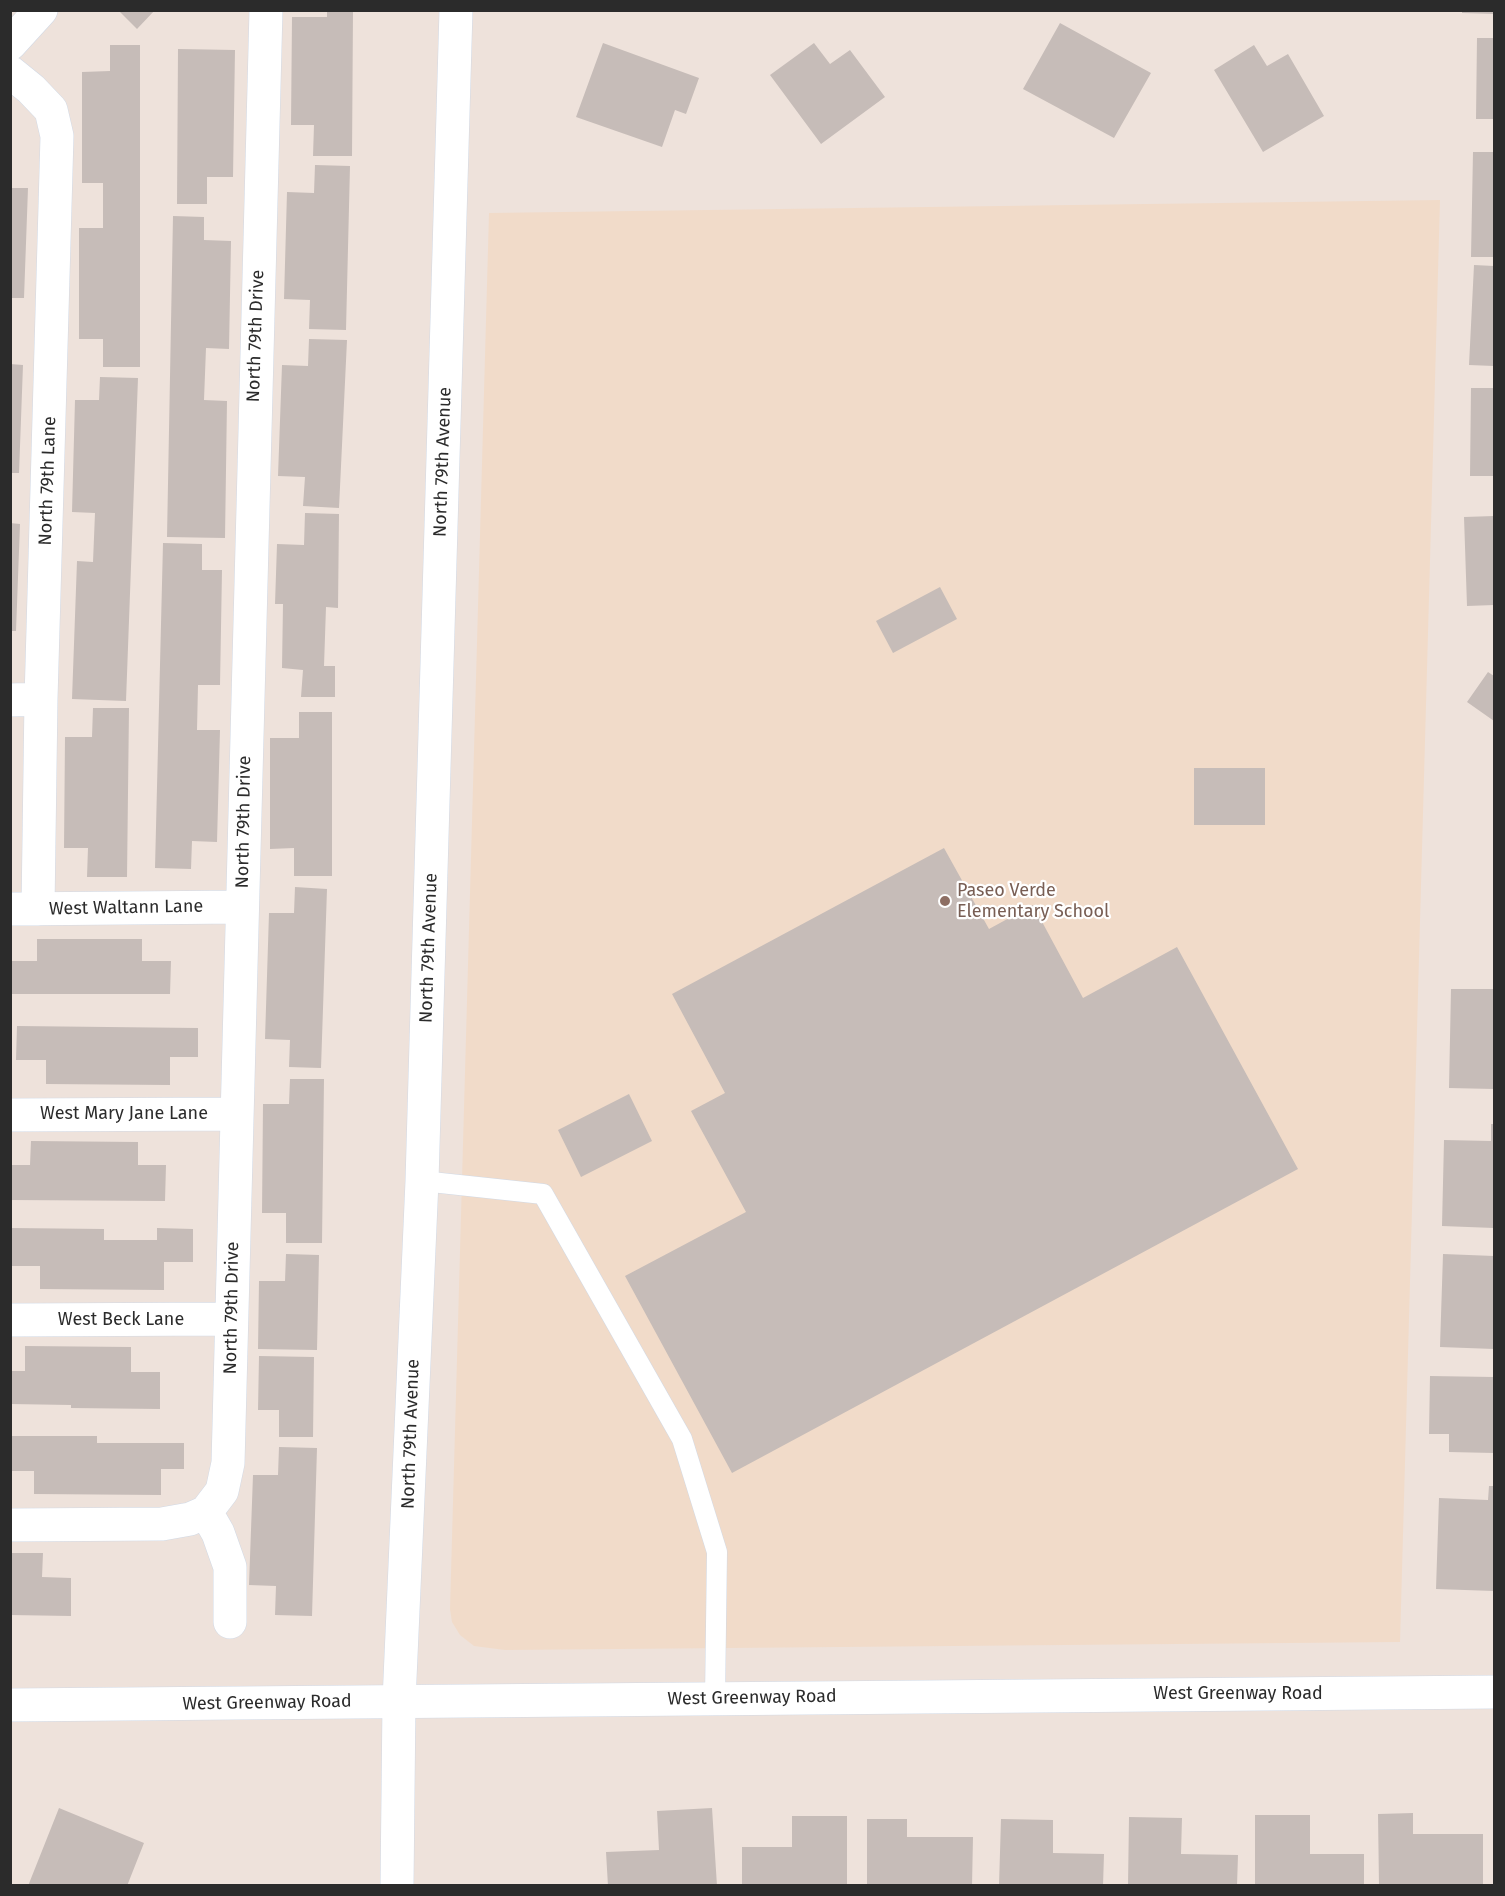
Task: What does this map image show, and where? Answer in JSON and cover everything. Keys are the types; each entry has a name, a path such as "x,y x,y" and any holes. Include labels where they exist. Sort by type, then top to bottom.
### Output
{"street":[{"path":"10,44 41,10"},
{"name":"North 79th Drive","path":"206,1512 222,1491 228,1463 266,10"},
{"name":"North 79th Avenue","path":"397,1886 399,1701 422,1181 456,10"},
{"name":"North 79th Lane","path":"10,72 31,89 51,110 57,136 26,700 24,909"},
{"name":"West Waltann Lane","path":"24,909 242,907"},
{"name":"West Mary Jane Lane","path":"10,1115 237,1114"},
{"name":"West Beck Lane","path":"10,1320 231,1319"},
{"path":"10,1525 162,1524 190,1519 206,1512 218,1533 230,1567 230,1622"},
{"name":"West Greenway Road","path":"10,1705 1494,1692"}],"lane":[{"path":"422,1181 543,1194 607,1306 682,1439 717,1552 715,1698"}],"shaded area":[{"name":"Paseo Verde Elementary School","path":"1440,200 1400,1642 505,1650 474,1646 460,1635 452,1622 450,1609 489,213"}],"building":[{"path":"118,10 155,10 137,29"},
{"path":"327,10 353,10 352,156 313,156 314,125 291,125 292,17 327,17"},
{"path":"1462,10 1494,10 1494,14 1462,13"},
{"path":"1060,23 1151,73 1114,138 1023,89"},
{"path":"1477,38 1494,38 1494,119 1476,119"},
{"path":"603,43 699,78 686,114 675,110 662,147 576,117"},
{"path":"814,43 830,64 850,50 885,97 821,144 770,75"},
{"path":"110,45 140,45 140,367 103,367 103,339 79,339 79,228 103,228 103,183 82,183 82,72 110,71"},
{"path":"1254,45 1267,66 1288,54 1324,116 1263,152 1214,70"},
{"path":"178,49 235,50 233,177 207,177 207,204 177,204"},
{"path":"1473,152 1494,152 1494,257 1471,257"},
{"path":"315,165 350,166 346,330 309,329 310,300 284,299 287,192 314,193"},
{"path":"10,188 28,188 24,298 10,298"},
{"path":"173,216 204,217 204,240 231,241 229,349 206,348 204,400 227,401 225,538 167,537"},
{"path":"1474,265 1494,266 1494,366 1469,365"},
{"path":"309,339 347,340 339,508 303,506 305,477 278,476 282,365 308,366"},
{"path":"10,364 23,365 19,473 10,473"},
{"path":"100,377 138,378 126,701 72,699 77,561 93,562 95,513 72,512 75,400 99,400"},
{"path":"1471,388 1494,388 1494,476 1470,476"},
{"path":"305,513 339,514 338,608 326,607 324,666 335,666 335,697 301,697 303,670 282,668 283,604 275,604 277,544 304,545"},
{"path":"1494,516 1494,605 1467,606 1464,517"},
{"path":"10,523 20,524 16,631 10,631"},
{"path":"163,543 202,544 202,570 222,570 220,685 198,685 197,730 220,730 217,842 192,841 191,869 155,868"},
{"path":"940,587 957,619 893,653 876,621"},
{"path":"1488,672 1494,676 1494,721 1467,702"},
{"path":"93,708 129,708 127,877 87,877 88,848 64,848 65,737 92,737"},
{"path":"299,712 332,712 332,876 294,876 294,848 270,849 270,738 299,738"},
{"path":"1194,768 1265,768 1265,825 1194,825"},
{"path":"944,848 989,929 1033,905 1083,998 1177,947 1298,1169 732,1473 625,1276 746,1212 691,1111 725,1093 672,994"},
{"path":"295,887 327,889 321,1068 289,1067 290,1040 265,1039 269,913 294,913"},
{"path":"37,939 142,939 142,961 171,961 170,994 10,994 10,961 37,961"},
{"path":"1451,989 1494,989 1494,1089 1449,1088"},
{"path":"17,1026 198,1028 198,1057 170,1057 170,1085 46,1084 46,1060 16,1060"},
{"path":"290,1079 324,1079 322,1243 286,1243 286,1213 262,1213 263,1104 289,1104"},
{"path":"629,1094 652,1141 581,1177 558,1130"},
{"path":"1491,1124 1494,1124 1494,1228 1442,1226 1444,1140 1491,1141"},
{"path":"31,1141 138,1142 138,1165 166,1165 165,1201 10,1200 10,1165 30,1165"},
{"path":"11,1228 104,1229 104,1240 157,1240 157,1228 193,1229 193,1262 164,1262 164,1290 40,1289 40,1266 11,1266"},
{"path":"286,1254 319,1255 317,1350 258,1349 259,1281 285,1281"},
{"path":"1443,1254 1494,1256 1494,1349 1440,1347"},
{"path":"25,1346 131,1347 131,1372 160,1372 160,1409 71,1408 71,1405 10,1404 10,1371 25,1371"},
{"path":"259,1356 314,1357 313,1437 279,1437 279,1410 258,1410"},
{"path":"1430,1376 1494,1377 1494,1453 1449,1452 1449,1434 1429,1434"},
{"path":"10,1436 97,1436 97,1443 184,1443 184,1469 161,1469 161,1495 34,1494 34,1471 10,1471"},
{"path":"279,1447 317,1448 312,1616 275,1615 276,1586 249,1585 253,1475 278,1475"},
{"path":"1489,1486 1494,1486 1494,1591 1436,1589 1439,1498 1488,1500"},
{"path":"10,1553 43,1553 42,1577 71,1578 71,1616 10,1615"},
{"path":"59,1808 144,1843 127,1886 28,1886"},
{"path":"712,1808 717,1886 608,1886 606,1852 659,1850 657,1811"},
{"path":"1413,1813 1413,1834 1483,1834 1483,1886 1379,1886 1378,1814"},
{"path":"1255,1815 1310,1815 1310,1854 1364,1854 1364,1886 1255,1886"},
{"path":"792,1816 847,1816 847,1886 742,1886 742,1847 792,1847"},
{"path":"1129,1817 1182,1818 1181,1854 1238,1855 1237,1886 1128,1886"},
{"path":"867,1819 907,1819 907,1837 973,1837 972,1886 867,1886"},
{"path":"1001,1819 1053,1820 1053,1853 1104,1854 1103,1886 999,1886"}],"place":[{"name":"Paseo Verde Elementary School","path":"945,901"}]}
